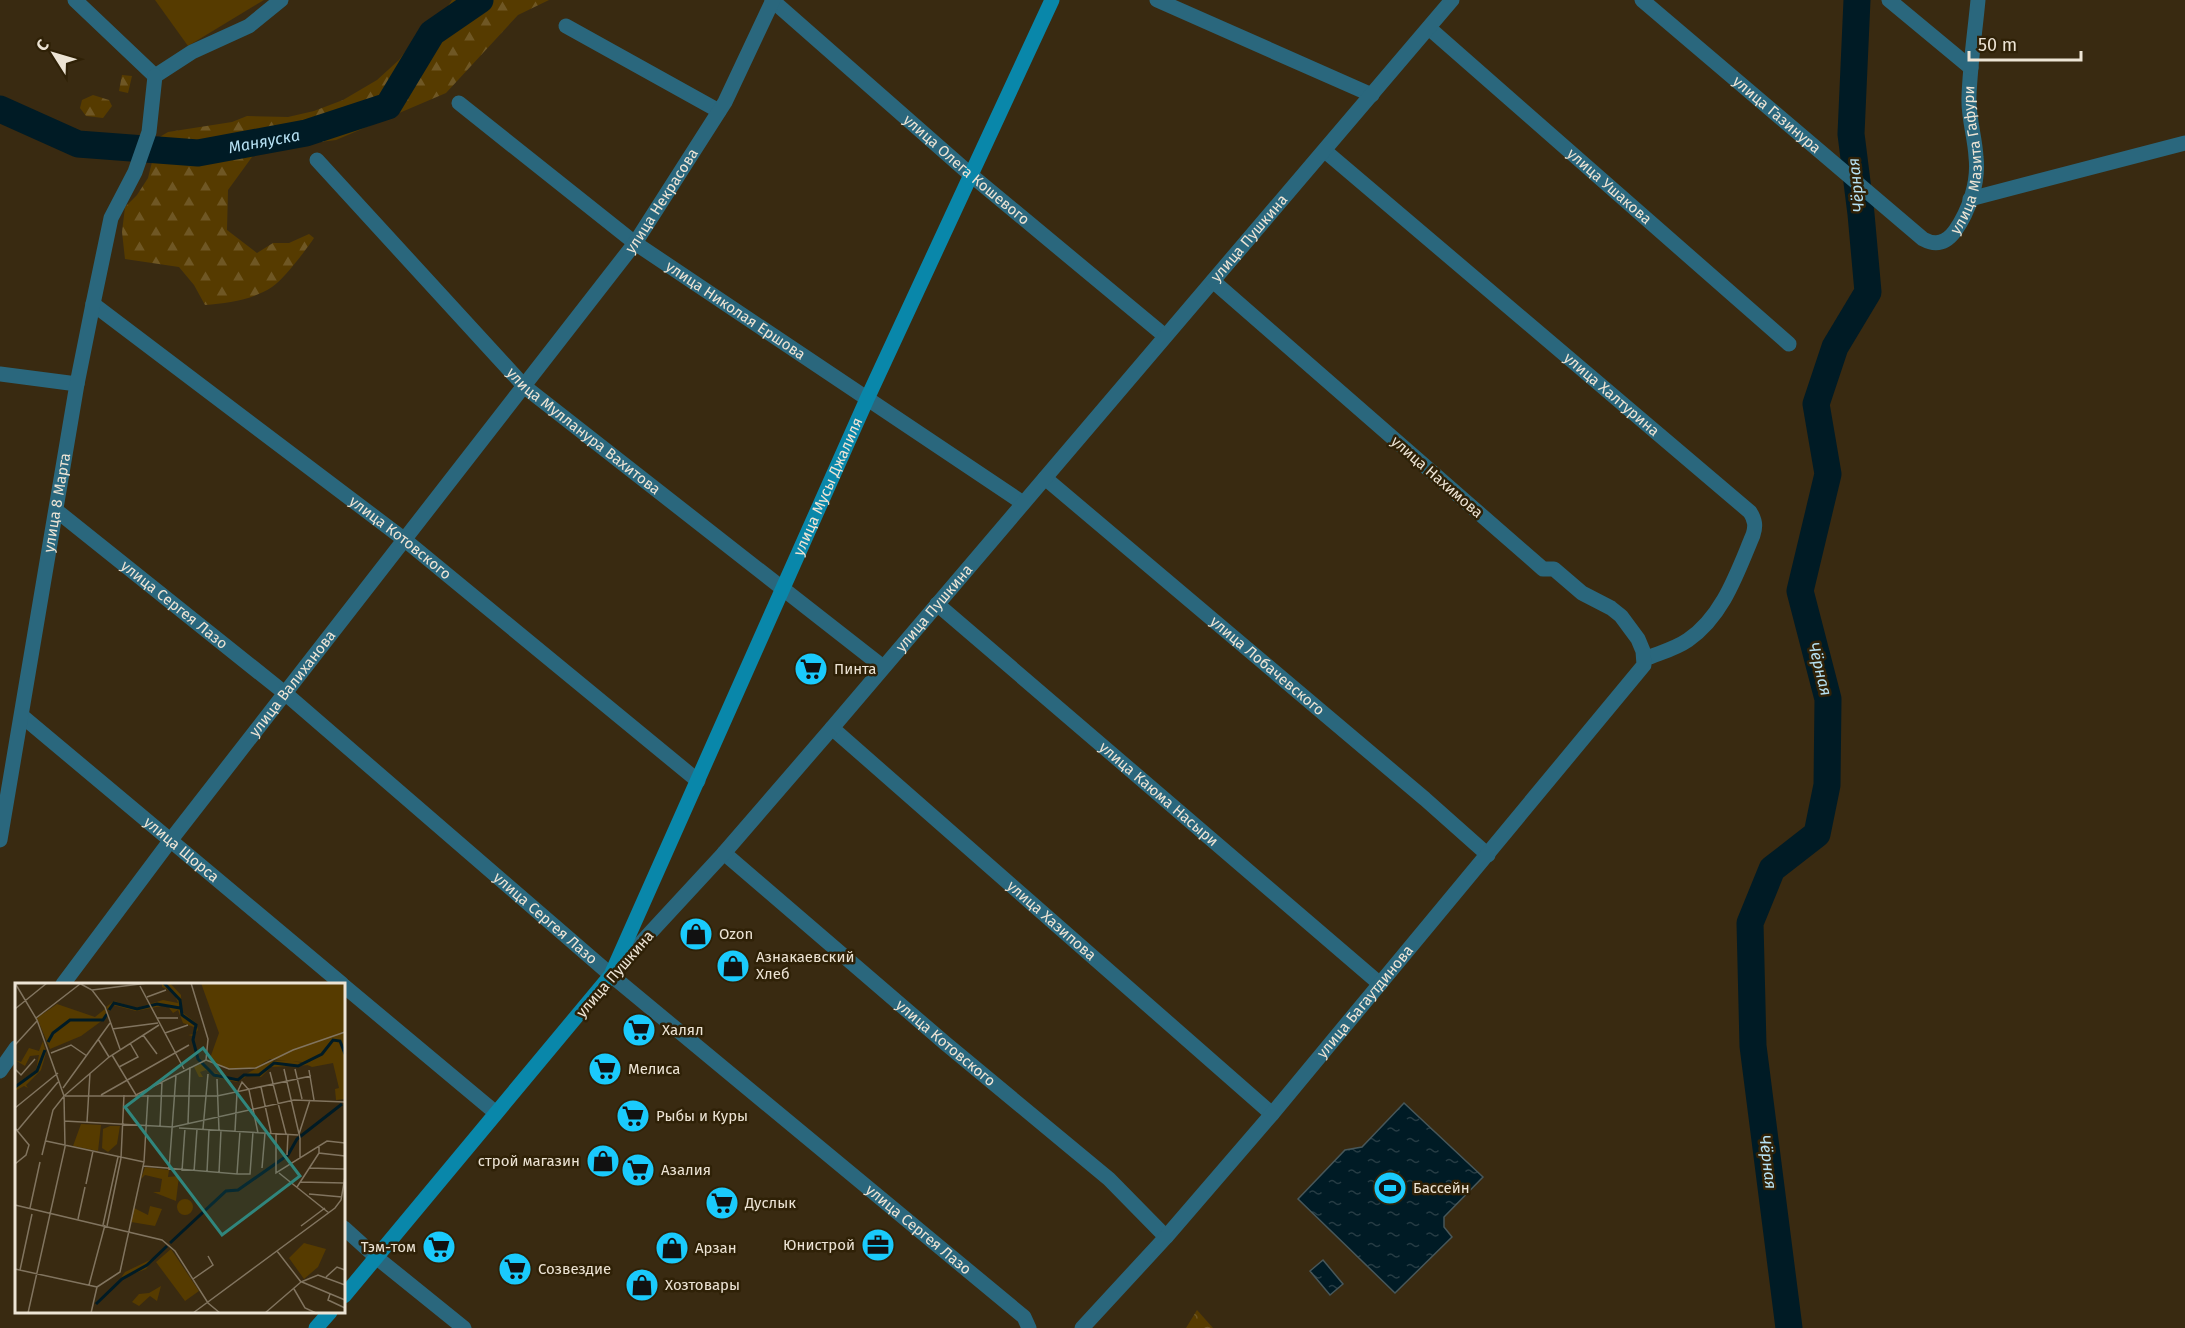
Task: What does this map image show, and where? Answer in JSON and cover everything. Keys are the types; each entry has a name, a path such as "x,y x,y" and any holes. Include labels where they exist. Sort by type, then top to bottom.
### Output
{"main road":[{"name":"улица Мусы Джалиля","path":"611,975 867,399 1052,0"},
{"name":"улица Пушкина","path":"345,1295 611,975"},
{"path":"316,1328 328,1313"}],"street":[{"path":"75,0 155,76 192,52 249,26 281,0"},
{"name":"улица Олега Кошевого","path":"773,0 971,175 1165,336"},
{"name":"улица Некрасова","path":"525,387 635,243 719,111 773,0"},
{"path":"1157,0 1372,95"},
{"name":"улица Пушкина","path":"611,975 724,853 832,728 1452,0"},
{"name":"улица Газинура","path":"1642,0 1900,219 1928,241 1943,242"},
{"path":"1889,0 1971,68"},
{"name":"улица Мазита Гафури","path":"1943,242 1956,230 1970,200 1975,181 1977,164 1969,106 1978,0"},
{"path":"566,26 719,111"},
{"name":"улица Ушакова","path":"1429,28 1790,344"},
{"name":"улица 8 Марта","path":"0,840 77,384 93,304 111,218 135,172 149,132 155,76"},
{"name":"улица Николая Ершова","path":"459,103 635,243 1023,504"},
{"path":"1970,200 2185,143"},
{"name":"улица Халтурина","path":"1325,151 1741,504 1753,517 1755,522 1753,535 1727,596 1716,611 1689,639 1643,665"},
{"name":"улица Мулланура Вахитова","path":"317,160 525,387 883,667"},
{"name":"улица Нахимова","path":"1213,281 1543,569 1554,569 1582,592 1616,611 1638,639 1643,665"},
{"name":"улица Котовского","path":"93,304 405,540 698,781"},
{"path":"0,374 77,384"},
{"name":"улица Валиханова","path":"64,983 170,841 525,387"},
{"name":"улица Лобачевского","path":"1045,478 1425,799 1488,855"},
{"name":"улица Сергея Лазо","path":"57,511 286,694 611,975 1024,1317 1029,1328"},
{"name":"улица Каюма Насыри","path":"937,604 1380,984"},
{"name":"улица Багаутдинова","path":"1082,1328 1166,1237 1272,1114 1643,665"},
{"name":"улица Щорса","path":"22,716 341,983"},
{"name":"улица Хазипова","path":"832,728 1272,1114"},
{"name":"улица Котовского","path":"724,853 945,1043 1109,1179 1166,1237"},
{"name":"улица Щорса","path":"345,987 496,1113"},
{"path":"0,1071 15,1049"},
{"path":"345,1229 464,1328"}],"green space":[{"path":"155,0 264,0 188,46"},
{"path":"452,0 549,0 518,15 446,93 336,140 257,150 228,190 227,230 257,253 273,243 289,243 309,234 314,238 272,287 248,298 205,305 194,285 179,267 125,259 122,232 125,207 137,195 148,178 158,138 168,132 232,122 247,116 288,117 314,111 343,100 377,80 399,60 418,34 446,9"},
{"path":"122,75 132,76 128,93 119,91"},
{"path":"93,95 109,100 112,106 103,118 86,116 80,108 82,100"},
{"path":"1197,1310 1213,1328 1186,1328"}],"water":[{"name":"Бассейн","path":"1404,1103 1483,1177 1444,1217 1444,1227 1452,1237 1395,1293 1298,1199 1345,1150 1362,1147"},
{"path":"1323,1260 1343,1284 1330,1295 1310,1271"}],"waterway":[{"name":"Маняуска","path":"0,109 78,144 198,153 306,133 388,106 432,33 480,0"},
{"name":"Чёрная","path":"1789,1328 1753,1046 1750,923 1772,869 1817,834 1827,785 1828,699 1800,591 1828,474 1816,404 1835,347 1868,292 1851,134 1857,0"}],"place":[{"name":"Пинта","path":"811,669"},
{"name":"Ozon","path":"696,934"},
{"name":"Азнакаевский Хлеб","path":"733,966"},
{"name":"Халял","path":"639,1030"},
{"name":"Мелиса","path":"605,1069"},
{"name":"Рыбы и Куры","path":"633,1116"},
{"name":"строй магазин","path":"603,1161"},
{"name":"Азалия","path":"638,1170"},
{"name":"Бассейн","path":"1390,1188"},
{"name":"Дуслык","path":"722,1203"},
{"name":"Юнистрой","path":"878,1245"},
{"name":"Тэм-том","path":"439,1247"},
{"name":"Арзан","path":"672,1248"},
{"name":"Созвездие","path":"515,1269"},
{"name":"Хозтовары","path":"642,1285"}]}
